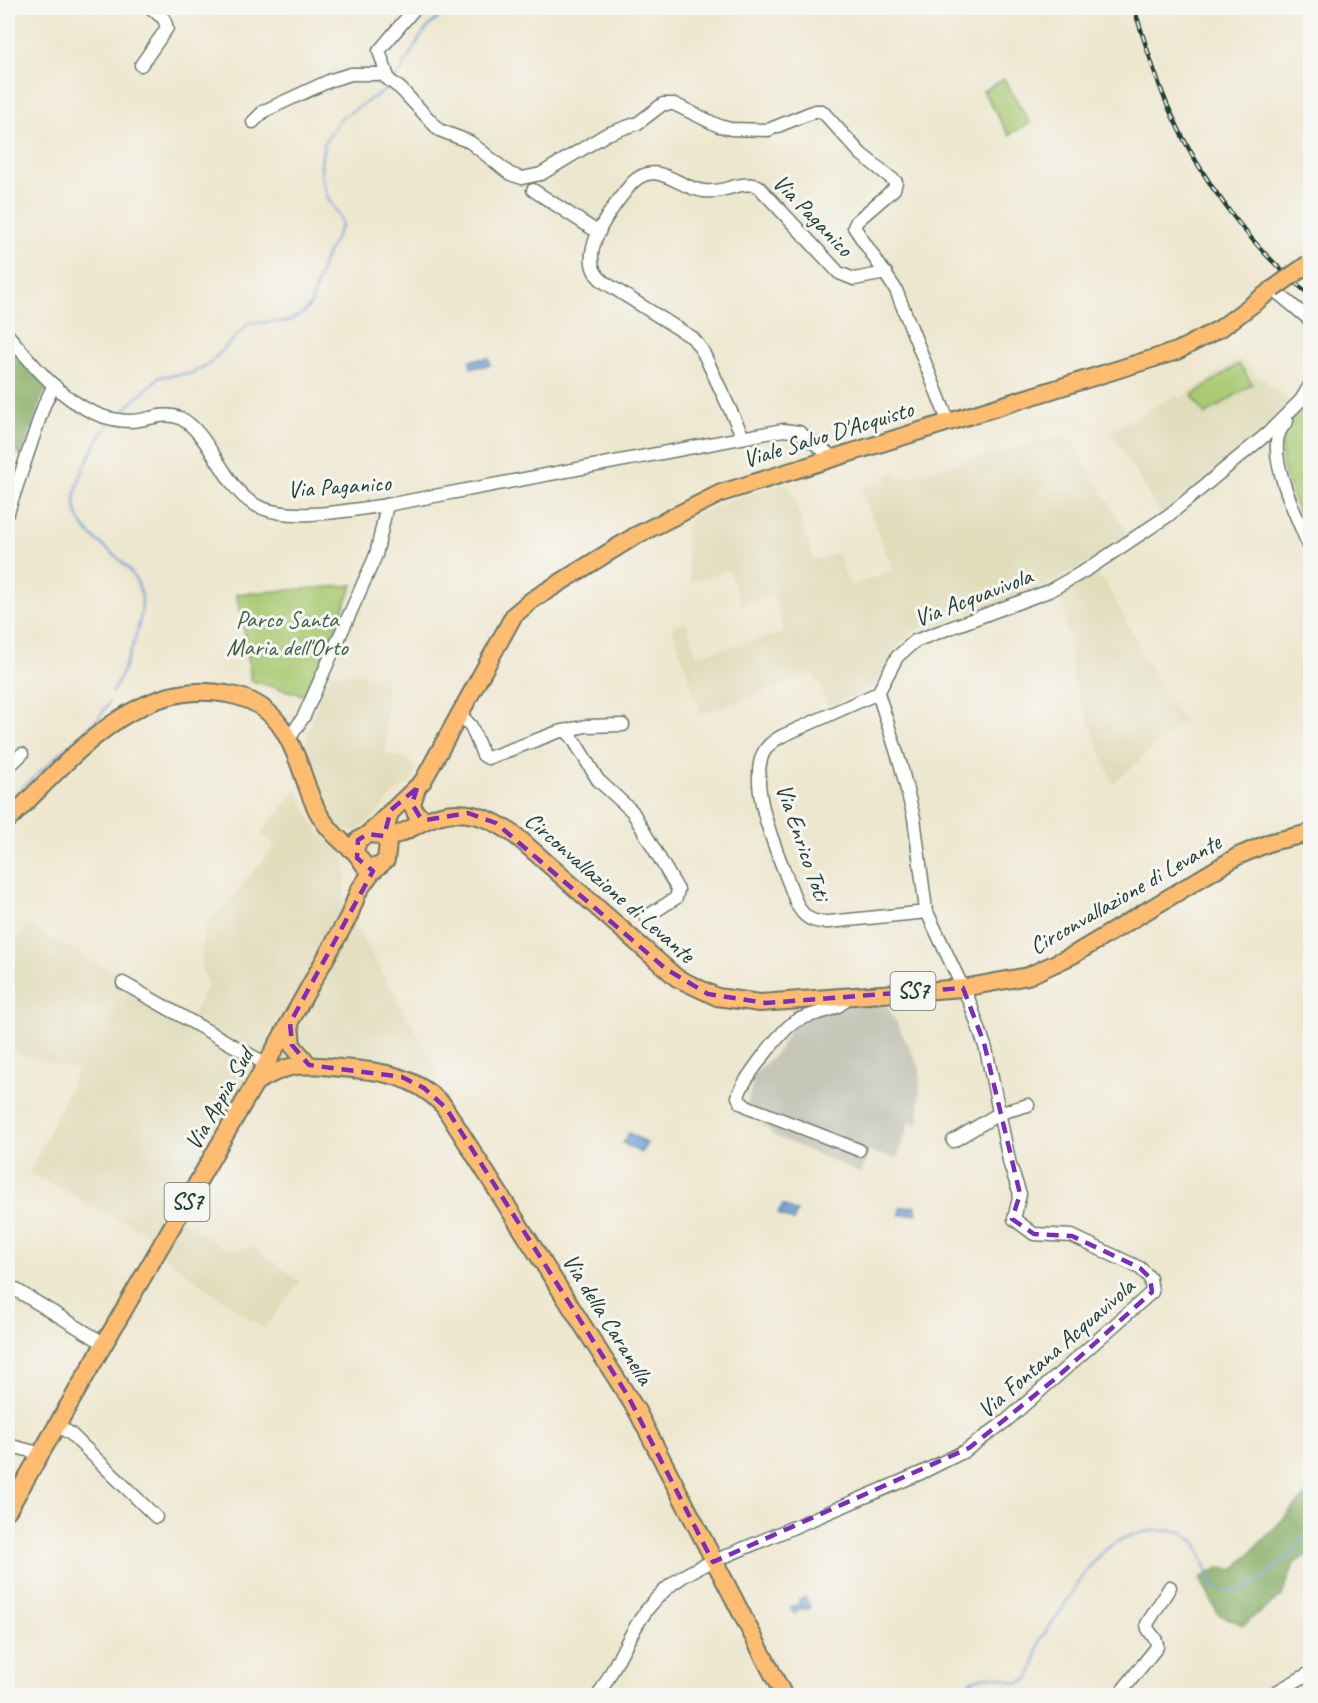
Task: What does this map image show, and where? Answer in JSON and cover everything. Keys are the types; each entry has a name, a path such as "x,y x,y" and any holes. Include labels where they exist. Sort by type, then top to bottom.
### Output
{"main road":[{"name":"Viale Salvo D'Acquisto","path":"365,835 417,788 429,771 507,626 518,612 532,600 651,526 700,502 748,484 949,423 1189,346 1221,328 1309,263"},
{"path":"8,820 106,730 132,710 165,695 203,691 246,699 270,712 289,739 308,795 328,827 358,857 383,861 388,843 384,838 391,810"},
{"path":"417,788 412,804 416,814 427,820"},
{"name":"Circonvallazione di Levante","path":"328,827 347,836 365,835 384,838 413,830 427,820 451,813 468,813 496,823 522,841 660,964 702,992 731,1000 760,1003 963,988 1005,982 1044,970 1238,856 1281,839 1311,833"},
{"name":"Via Appia Sud","path":"8,1510 290,1023 349,916 359,890 413,830"},
{"name":"SS7","path":"359,890 358,857 365,835"},
{"path":"290,1023 292,1045 309,1065"},
{"name":"Via della Caranella","path":"270,1058 309,1065 368,1070 402,1077 424,1088 443,1105 631,1401 784,1695"},
{"name":"Via della Caranella","path":"256,1082 281,1070 309,1065"}],"street":[{"path":"141,65 167,28 165,19 151,8"},
{"path":"415,8 379,51 388,77 439,130 470,142 507,173 522,178 537,176 607,134 638,123 663,104 676,105 719,126 731,129 768,130 815,111 822,111 861,154 896,182 896,188 854,225 856,233 886,273 898,295 949,423"},
{"path":"253,122 264,111 340,77 369,73 388,77"},
{"name":"Via Paganico","path":"742,437 703,351 693,338 604,282 594,273 590,252 599,233 628,187 645,174 663,174 703,191 752,184 765,190 841,275 856,279 886,273"},
{"path":"533,190 599,233"},
{"path":"1273,289 1311,320"},
{"name":"Via Paganico","path":"8,335 54,385 83,407 99,415 131,421 170,416 184,421 206,444 238,491 262,508 289,513 315,513 387,505 742,437 794,430 834,458"},
{"path":"8,512 44,405 54,385"},
{"name":"Via Acquavivola","path":"878,693 897,657 911,643 1020,604 1077,576 1183,505 1268,433 1301,400 1311,385"},
{"path":"1301,400 1278,435 1277,449 1287,489 1311,549"},
{"path":"289,739 302,720 372,564 380,544 387,505"},
{"path":"878,693 901,766 914,818 927,912 963,988"},
{"name":"Via Enrico Toti","path":"878,693 771,742 760,762 762,801 797,905 806,917 815,922 829,922 927,912"},
{"path":"460,714 471,726 486,760 586,726 623,726"},
{"path":"566,731 573,737 597,780 631,809 678,890 676,898 646,917"},
{"path":"8,767 22,754"},
{"path":"123,983 270,1058"},
{"name":"Via Fontana Acquavivola","path":"713,1562 921,1473 969,1448 1014,1414 1151,1294 1152,1281 1142,1269 1072,1236 1040,1236 1016,1222 1013,1212 1020,1194 1010,1165 982,1037 963,988"},
{"path":"848,995 838,1006 802,1018 788,1027 751,1070 738,1096 741,1103 751,1108 859,1150"},
{"path":"953,1141 1000,1113 1028,1105"},
{"path":"8,1285 105,1344"},
{"path":"58,1425 77,1439 156,1517"},
{"path":"8,1445 42,1454"},
{"path":"598,1695 651,1602 682,1576 713,1562"},
{"path":"1118,1695 1157,1647 1156,1639 1147,1624 1170,1587"},
{"path":"1269,1695 1311,1673"}],"highlighted area":[{"path":"417,788 412,804 420,817 426,820 468,813 496,823 666,969 708,994 766,1003 963,988 984,1043 1020,1194 1012,1219 1034,1234 1072,1236 1140,1268 1150,1278 1152,1292 1055,1379 969,1448 713,1562 628,1396 446,1108 424,1088 402,1077 309,1065 292,1045 290,1023 373,871 357,858 358,840 368,834 384,836 391,810"}],"shaded area":[{"path":"1239,359 1294,404 1161,516 1111,431 1176,395 1179,399"},
{"path":"1068,435 1130,537 1041,590 1005,601 937,628 929,624 916,629 899,644 877,682 869,690 828,707 814,674 701,714 672,627 686,622 697,655 784,633 773,595 741,606 729,570 690,583 685,529 692,516 742,495 788,481 814,560 837,553 850,586 893,570 861,489 887,482 885,475 895,472 897,479"},
{"path":"1090,573 1105,581 1159,684 1184,720 1113,784 1074,684 1060,590"},
{"path":"331,673 386,675 386,754 406,758 416,768 412,781 396,792 365,826 355,832 346,831 337,826 320,801 306,761 306,739 322,689"},
{"path":"297,790 309,816 322,834 342,853 347,866 344,905 439,1073 422,1094 405,1084 342,1074 281,1074 263,1086 184,1221 228,1251 254,1247 300,1282 264,1329 164,1257 154,1237 29,1173 77,1070 8,1051 8,957 27,924 192,1017 208,982 201,968 204,929 275,846 261,833"},
{"path":"883,997 920,1068 919,1125 910,1121 897,1158 869,1152 860,1173 775,1136 746,1108 755,1074 779,1050 791,1027 807,1017"}],"green space":[{"path":"1004,79 1030,123 1009,135 983,91"},
{"path":"8,343 31,372 48,386 41,398 21,456 8,445"},
{"path":"1239,364 1252,384 1205,415 1192,395"},
{"path":"1310,390 1310,540 1284,473 1282,446 1286,428"},
{"name":"Parco Santa Maria dell'Orto","path":"353,585 307,696 251,681 243,622 236,594"},
{"path":"1310,1491 1310,1552 1294,1564 1282,1596 1243,1625 1218,1614 1200,1578 1221,1567 1234,1570"}],"water":[{"path":"489,358 490,365 471,368 470,360"},
{"path":"629,1133 647,1143 641,1153 623,1143"},
{"path":"783,1205 797,1212 793,1221 778,1214"},
{"path":"916,1206 917,1214 900,1215 900,1207"},
{"path":"805,1597 810,1607 805,1610 803,1607 794,1614 790,1607 800,1604 799,1600"}],"waterway":[{"path":"395,80 425,31 442,15 454,8"},
{"path":"120,414 159,377 192,373 209,364 249,323 289,321 303,313 311,304 324,260 342,225 340,217 328,198 322,178 321,163 324,143 341,118 390,87"},
{"path":"109,424 101,434 84,468 76,492 76,511 83,526 133,575 141,593 142,604 138,630 112,693"},
{"path":"8,801 99,718 109,702"},
{"path":"956,1696 968,1682 980,1677 993,1676 1018,1683 1029,1679 1043,1635 1060,1613 1073,1590 1096,1559 1123,1539 1139,1533 1183,1532 1197,1544 1213,1586 1226,1591 1239,1590 1253,1585 1267,1576 1292,1553 1310,1532"}],"railway":[{"path":"1134,8 1150,60 1165,98 1182,137 1212,187 1248,234 1288,276 1310,295"}]}
